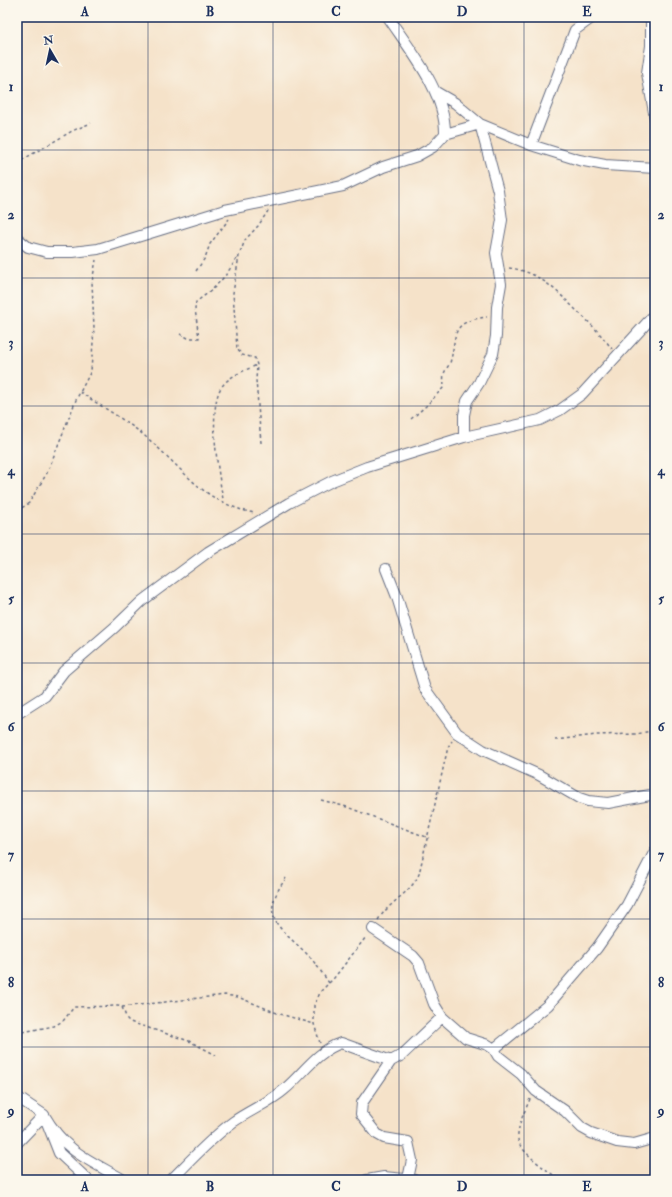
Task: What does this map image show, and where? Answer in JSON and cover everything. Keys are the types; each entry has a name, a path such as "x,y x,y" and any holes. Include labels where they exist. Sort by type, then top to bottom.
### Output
{"street":[{"path":"388,17 436,92 444,119 445,134"},
{"path":"531,145 575,30 593,17"},
{"path":"651,17 651,46 648,73 655,118"},
{"path":"436,92 455,102 480,124 531,145 579,160 605,165 655,168"},
{"path":"17,238 28,247 47,252 73,252 98,249 210,214 343,186 383,167 421,154 434,147 445,134 480,124"},
{"path":"464,438 464,415 467,401 479,383 493,354 496,316 501,284 496,253 502,220 480,124"},
{"path":"17,714 45,696 64,671 116,627 142,601 208,552 289,503 332,481 367,467 464,438 540,420 560,410 582,394 655,314"},
{"path":"386,569 397,597 426,689 457,733 483,750 539,775 578,798 588,801 608,803 655,794"},
{"path":"494,1049 548,1005 597,948 627,905 655,851"},
{"path":"373,929 413,956 419,963 434,1004 442,1017 466,1038 488,1045 494,1049 498,1056 521,1074 534,1088 565,1111 582,1128 591,1134 617,1142 634,1144 655,1138"},
{"path":"367,1180 384,1177 411,1179 412,1160 408,1142 384,1138 377,1134 363,1119 360,1112 362,1103 391,1060 402,1054 442,1017"},
{"path":"172,1180 187,1163 221,1131 246,1112 286,1089 323,1053 341,1043 391,1060"},
{"path":"17,1098 44,1116 54,1132 70,1148 124,1180"},
{"path":"17,1143 44,1116"},
{"path":"44,1116 59,1153 88,1180"}],"path":[{"path":"17,163 72,131 91,122"},
{"path":"261,443 256,387 257,365 255,358 239,353 235,344 233,293 239,256 245,240 258,226 264,216 281,199"},
{"path":"196,271 205,258 210,244 230,218"},
{"path":"17,511 28,503 48,473 80,392 91,371 94,328 92,282 98,249"},
{"path":"180,334 188,338 199,338 195,309 196,302 212,290 225,276 239,256"},
{"path":"498,268 524,270 552,286 590,322 616,355"},
{"path":"411,419 444,387 444,376 450,362 454,337 458,328 475,319 496,316"},
{"path":"224,504 216,449 216,395 223,384 236,375 257,365"},
{"path":"80,392 155,444 202,491 224,504 267,516"},
{"path":"555,740 596,735 637,734 655,730"},
{"path":"323,1053 314,1024 314,1005 321,990 373,929 385,909 413,886 417,879 429,838 448,747 457,733"},
{"path":"321,800 346,807 429,838"},
{"path":"286,878 277,891 272,902 273,914 278,927 306,954 329,982"},
{"path":"655,982 649,997 655,1009"},
{"path":"17,1032 54,1026 63,1021 74,1007 122,1007 225,995 238,997 277,1013 314,1024"},
{"path":"122,1007 130,1022 189,1041 216,1056"},
{"path":"534,1088 519,1127 518,1139 520,1145 540,1166 560,1180"}]}
